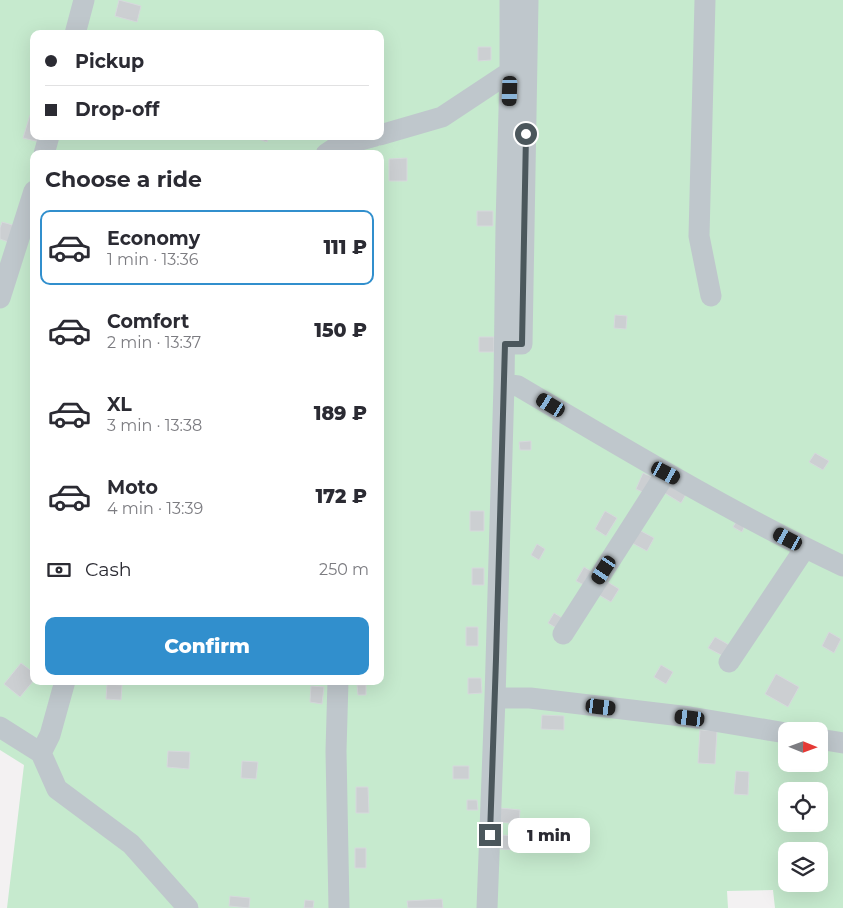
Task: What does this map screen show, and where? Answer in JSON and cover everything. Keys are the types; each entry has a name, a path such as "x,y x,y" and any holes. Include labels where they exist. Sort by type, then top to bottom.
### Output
{"lane":[{"path":"77,30 84,0"},
{"path":"487,908 504,384 510,0"},
{"path":"505,344 522,344 528,0"},
{"path":"705,0 699,236 711,296"},
{"path":"384,134 442,117 510,72"},
{"path":"332,150 338,146 354,148 367,140"},
{"path":"0,298 30,204"},
{"path":"504,384 518,386 666,473 805,548 843,566"},
{"path":"563,634 666,473"},
{"path":"730,662 805,548"},
{"path":"41,753 50,735 65,685"},
{"path":"338,685 336,751 339,908"},
{"path":"495,698 530,698 690,718 778,732"},
{"path":"0,728 41,753 57,789 131,844 188,908"},
{"path":"828,740 843,743"}],"green space":[{"path":"0,0 843,0 843,908 775,908 773,890 727,891 728,908 7,908 24,765 0,750"}],"building":[{"path":"119,0 141,6 137,22 115,16"},
{"path":"478,47 491,47 491,60 478,61"},
{"path":"30,115 30,140 23,138"},
{"path":"407,158 407,181 389,181 389,159"},
{"path":"477,211 493,211 493,226 477,226"},
{"path":"2,222 16,226 11,243 0,239"},
{"path":"615,315 627,316 626,329 614,328"},
{"path":"479,337 494,337 494,352 479,352"},
{"path":"531,441 531,450 520,450 519,442"},
{"path":"815,453 829,461 823,470 809,462"},
{"path":"643,473 656,479 649,495 636,489"},
{"path":"671,479 689,489 681,503 663,492"},
{"path":"470,511 484,511 484,531 470,531"},
{"path":"605,511 617,518 606,536 595,529"},
{"path":"737,520 745,525 742,532 733,527"},
{"path":"639,530 654,538 647,551 632,543"},
{"path":"537,544 545,549 539,560 531,555"},
{"path":"584,567 594,573 586,586 576,581"},
{"path":"472,568 484,568 484,585 472,585"},
{"path":"606,581 619,589 611,602 599,595"},
{"path":"554,613 564,619 558,629 548,623"},
{"path":"466,627 478,627 478,646 466,646"},
{"path":"829,632 841,639 834,653 822,646"},
{"path":"715,637 731,646 725,657 708,648"},
{"path":"21,663 30,670 30,685 20,697 4,684"},
{"path":"661,665 673,672 666,684 654,677"},
{"path":"776,674 799,687 788,707 765,694"},
{"path":"468,678 481,678 482,693 468,694"},
{"path":"107,685 122,685 121,700 106,699"},
{"path":"357,685 366,685 366,695 358,695"},
{"path":"311,686 324,687 322,704 310,702"},
{"path":"542,715 564,716 564,730 541,729"},
{"path":"700,730 717,731 715,764 698,763"},
{"path":"168,751 190,752 189,769 167,767"},
{"path":"242,761 258,762 256,779 241,778"},
{"path":"453,766 469,766 469,779 453,779"},
{"path":"736,771 749,772 748,795 734,794"},
{"path":"356,787 368,787 369,813 356,813"},
{"path":"467,800 477,800 478,810 467,810"},
{"path":"500,808 520,810 519,824 499,822"},
{"path":"500,835 516,836 516,850 500,849"},
{"path":"355,848 366,848 366,868 355,868"},
{"path":"230,896 250,898 249,908 229,906"},
{"path":"442,899 443,908 408,908 407,901"},
{"path":"305,900 314,901 313,908 304,908"}],"route":[{"path":"490,835 505,344 522,344 526,134"}]}
